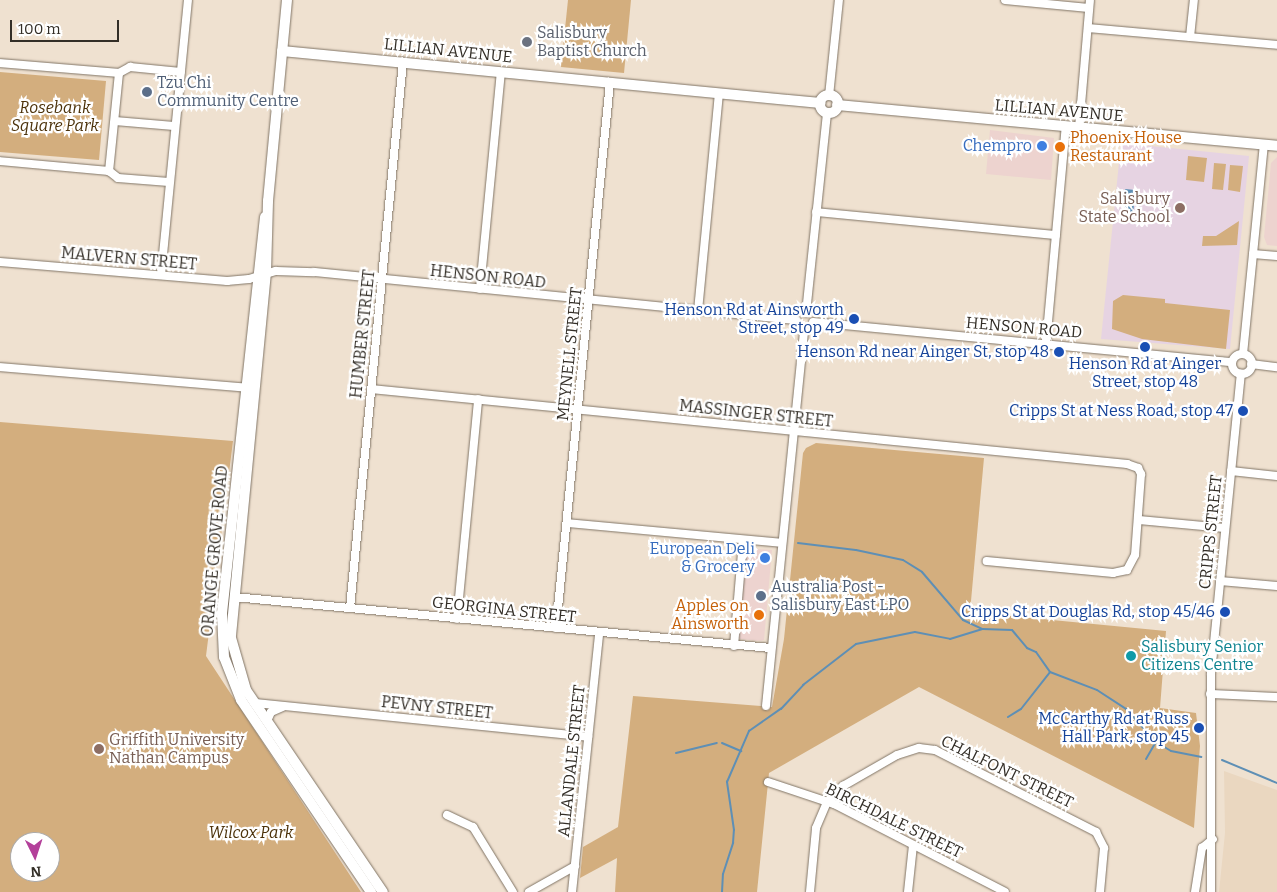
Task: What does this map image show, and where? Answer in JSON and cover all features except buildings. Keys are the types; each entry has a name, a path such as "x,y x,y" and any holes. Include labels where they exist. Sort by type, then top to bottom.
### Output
{"main road":[{"name":"ORANGE GROVE ROAD","path":"287,0 250,388 234,597 233,652 241,679 255,703 384,892"},
{"name":"LILLIAN AVENUE","path":"282,51 820,103"},
{"path":"829,96 837,105 835,110 827,113 820,103 829,96"},
{"name":"LILLIAN AVENUE","path":"837,105 1277,146"},
{"name":"ORANGE GROVE ROAD","path":"250,388 222,613 224,657 241,700 371,892"}],"street":[{"path":"161,275 174,126 188,0"},
{"path":"829,96 839,0"},
{"path":"1005,0 1090,4 1079,128"},
{"path":"1190,37 1194,0"},
{"path":"1088,28 1277,45"},
{"name":"HUMBER STREET","path":"350,608 402,62"},
{"path":"0,63 119,73 130,67 181,72"},
{"path":"480,289 501,72"},
{"path":"109,171 119,73"},
{"name":"MEYNELL STREET","path":"556,628 610,82"},
{"path":"698,311 719,93"},
{"path":"766,706 804,329 797,320 806,313 827,113"},
{"path":"115,121 174,126"},
{"path":"1046,344 1066,126"},
{"path":"1264,145 1243,354 1251,364 1277,367"},
{"path":"0,161 109,171 118,178 169,182"},
{"path":"816,212 1056,235"},
{"path":"1253,254 1277,256"},
{"name":"MALVERN STREET","path":"0,262 227,281 261,274"},
{"name":"HENSON ROAD","path":"261,274 297,271 797,320"},
{"path":"804,329 813,322 812,317 806,313"},
{"name":"HENSON ROAD","path":"813,322 1232,362"},
{"path":"1243,354 1232,362 1234,370 1241,374 1247,372 1251,364"},
{"path":"0,367 250,388"},
{"name":"CRIPPS STREET","path":"1211,892 1213,839 1210,694 1241,374"},
{"name":"MASSINGER STREET","path":"371,389 1127,464 1138,468 1142,479 1139,520"},
{"path":"456,619 478,399"},
{"path":"1231,472 1277,476"},
{"path":"987,560 1113,573 1127,570 1135,555 1139,520 1225,528"},
{"path":"567,522 782,543"},
{"path":"734,646 743,540"},
{"path":"1220,581 1277,586"},
{"name":"GEORGINA STREET","path":"234,597 734,646 771,648"},
{"name":"ALLANDALE STREET","path":"572,892 600,633"},
{"path":"1210,694 1277,697"},
{"name":"PEVNY STREET","path":"255,703 588,737"},
{"path":"267,721 271,712 283,707"},
{"name":"CHALFONT STREET","path":"827,802 843,786 897,755 919,748 935,750 1096,832 1104,848 1100,892"},
{"name":"BIRCHDALE STREET","path":"768,782 827,802 1004,892"},
{"path":"810,892 816,828 827,802"},
{"path":"447,815 468,823 479,835 513,892"},
{"path":"1195,892 1202,848 1213,839"},
{"path":"908,892 913,845"},
{"path":"529,892 575,866"}],"shaded area":[{"path":"990,130 1054,138 1051,180 986,174"},
{"name":"Salisbury State School","path":"1121,143 1249,156 1230,349 1101,339"},
{"path":"1277,157 1277,246 1267,245 1264,237 1271,163"},
{"path":"746,548 772,550 764,640 760,641 740,639 737,634"},
{"path":"1224,771 1277,790 1277,892 1219,892 1225,833"}],"green space":[{"path":"568,0 631,0 624,73 561,67"},
{"name":"Rosebank Square Park","path":"0,72 106,81 99,160 0,152"},
{"path":"1188,156 1207,158 1204,182 1186,180"},
{"path":"1214,163 1226,164 1223,190 1212,189"},
{"path":"1230,165 1243,166 1240,192 1228,190"},
{"path":"1239,221 1237,245 1202,246 1203,236 1216,236"},
{"path":"1123,295 1165,299 1165,303 1230,310 1226,349 1142,339 1112,329 1113,301"},
{"name":"Griffith University Nathan Campus","path":"0,422 233,441 206,656 361,892 0,892"},
{"path":"816,443 984,458 970,612 1166,631 1160,708 1196,713 1200,746 1194,828 919,687 769,773 757,892 615,892 617,858 580,878 583,847 618,827 633,696 772,707 784,639 803,453 806,448"}],"water":[{"path":"1125,189 1135,190 1133,217 1122,216"}],"waterway":[{"path":"798,543 856,550 903,560 922,572 963,620 982,629"},
{"path":"722,892 723,874 733,843 734,830 727,782 749,731 781,709 803,685 856,644 915,632 950,639 982,629 1012,630 1027,648 1036,652 1050,672 1097,690 1126,709 1156,742 1171,751 1201,757"},
{"path":"1008,717 1021,709 1050,672"},
{"path":"1146,759 1156,742"},
{"path":"676,753 717,743"},
{"path":"722,743 741,751"},
{"path":"1222,760 1277,783"}],"place":[{"name":"Salisbury Baptist Church","path":"527,42"},
{"name":"Tzu Chi Community Centre","path":"147,92"},
{"name":"Chempro","path":"1042,146"},
{"name":"Phoenix House Restaurant","path":"1060,147"},
{"name":"Salisbury State School","path":"1180,208"},
{"name":"Henson Rd at Ainsworth Street, stop 49","path":"854,319"},
{"name":"Henson Rd at Ainger Street, stop 48","path":"1145,347"},
{"name":"Henson Rd near Ainger St, stop 48","path":"1059,352"},
{"name":"Cripps St at Ness Road, stop 47","path":"1243,411"},
{"name":"European Deli & Grocery","path":"765,558"},
{"name":"Australia Post - Salisbury East LPO","path":"761,596"},
{"name":"Cripps St at Douglas Rd, stop 45/46","path":"1225,612"},
{"name":"Apples on Ainsworth","path":"759,615"},
{"name":"Salisbury Senior Citizens Centre","path":"1131,656"},
{"name":"McCarthy Rd at Russ Hall Park, stop 45","path":"1199,728"},
{"name":"Griffith University Nathan Campus","path":"99,749"}],"park label":[{"name":"Wilcox Park","path":"251,833"}]}
